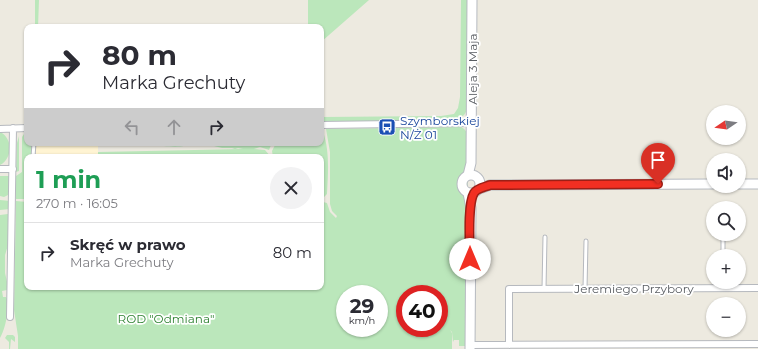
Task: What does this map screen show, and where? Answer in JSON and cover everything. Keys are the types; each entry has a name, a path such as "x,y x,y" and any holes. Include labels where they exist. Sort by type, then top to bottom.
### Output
{"street":[{"name":"Aleja 3 Maja","path":"470,347 471,208 474,184 471,163 472,0"},
{"path":"324,125 471,123"},
{"path":"10,318 13,128"},
{"path":"0,129 24,128"},
{"path":"0,169 13,169"},
{"path":"474,184 706,184"},
{"path":"746,184 758,184"},
{"name":"Jeremiego Przybory","path":"509,345 509,289 585,289 706,285"},
{"name":"Jeremiego Przybory","path":"746,287 758,288"},
{"path":"470,347 509,345 758,344"}],"lane":[{"path":"544,289 545,237"},
{"path":"585,289 586,241"}],"shaded area":[{"path":"36,146 98,146 98,154 36,154"}],"green space":[{"path":"35,0 39,0 38,24 35,24"},
{"path":"308,0 369,0 324,39 324,24 308,24"},
{"path":"461,0 469,0 468,103 467,110 463,116 454,118 454,120 324,122 324,117 441,116 454,114 458,108 460,97"},
{"name":"ROD \"Odmiana\"","path":"458,126 467,132 466,346 459,346 459,340 454,340 453,342 452,332 450,330 452,333 452,349 18,349 18,336 14,310 16,201 24,202 24,290 324,290 324,202 327,203 330,212 336,218 337,216 332,211 330,204 330,152 326,129"},
{"path":"0,132 7,139 10,148 7,158 0,165"},
{"path":"24,134 24,146 31,146 31,154 24,154 24,199 16,199 16,176 22,172 22,137"},
{"path":"19,136 19,171 16,172 17,143"},
{"path":"324,136 327,147 328,163 327,194 324,197 324,154 272,154 272,151 274,146 324,146"},
{"path":"214,146 271,146 269,150 260,147 254,149 265,150 268,154 98,154 98,152 243,149"},
{"path":"0,176 11,176 10,194 4,197 0,196"},
{"path":"0,200 10,201 10,209 0,210"},
{"path":"8,214 9,242 5,255 5,273 8,286 7,290 2,291 3,297 6,297 8,311 0,338 0,215"},
{"path":"7,335 13,335 15,337 15,342 11,339 10,349 9,342 5,338"}],"place":[{"name":"Szymborskiej N/Ż 01","path":"387,127"}],"route":[{"path":"470,259 471,208 474,193 479,189 490,185 658,184"}]}
